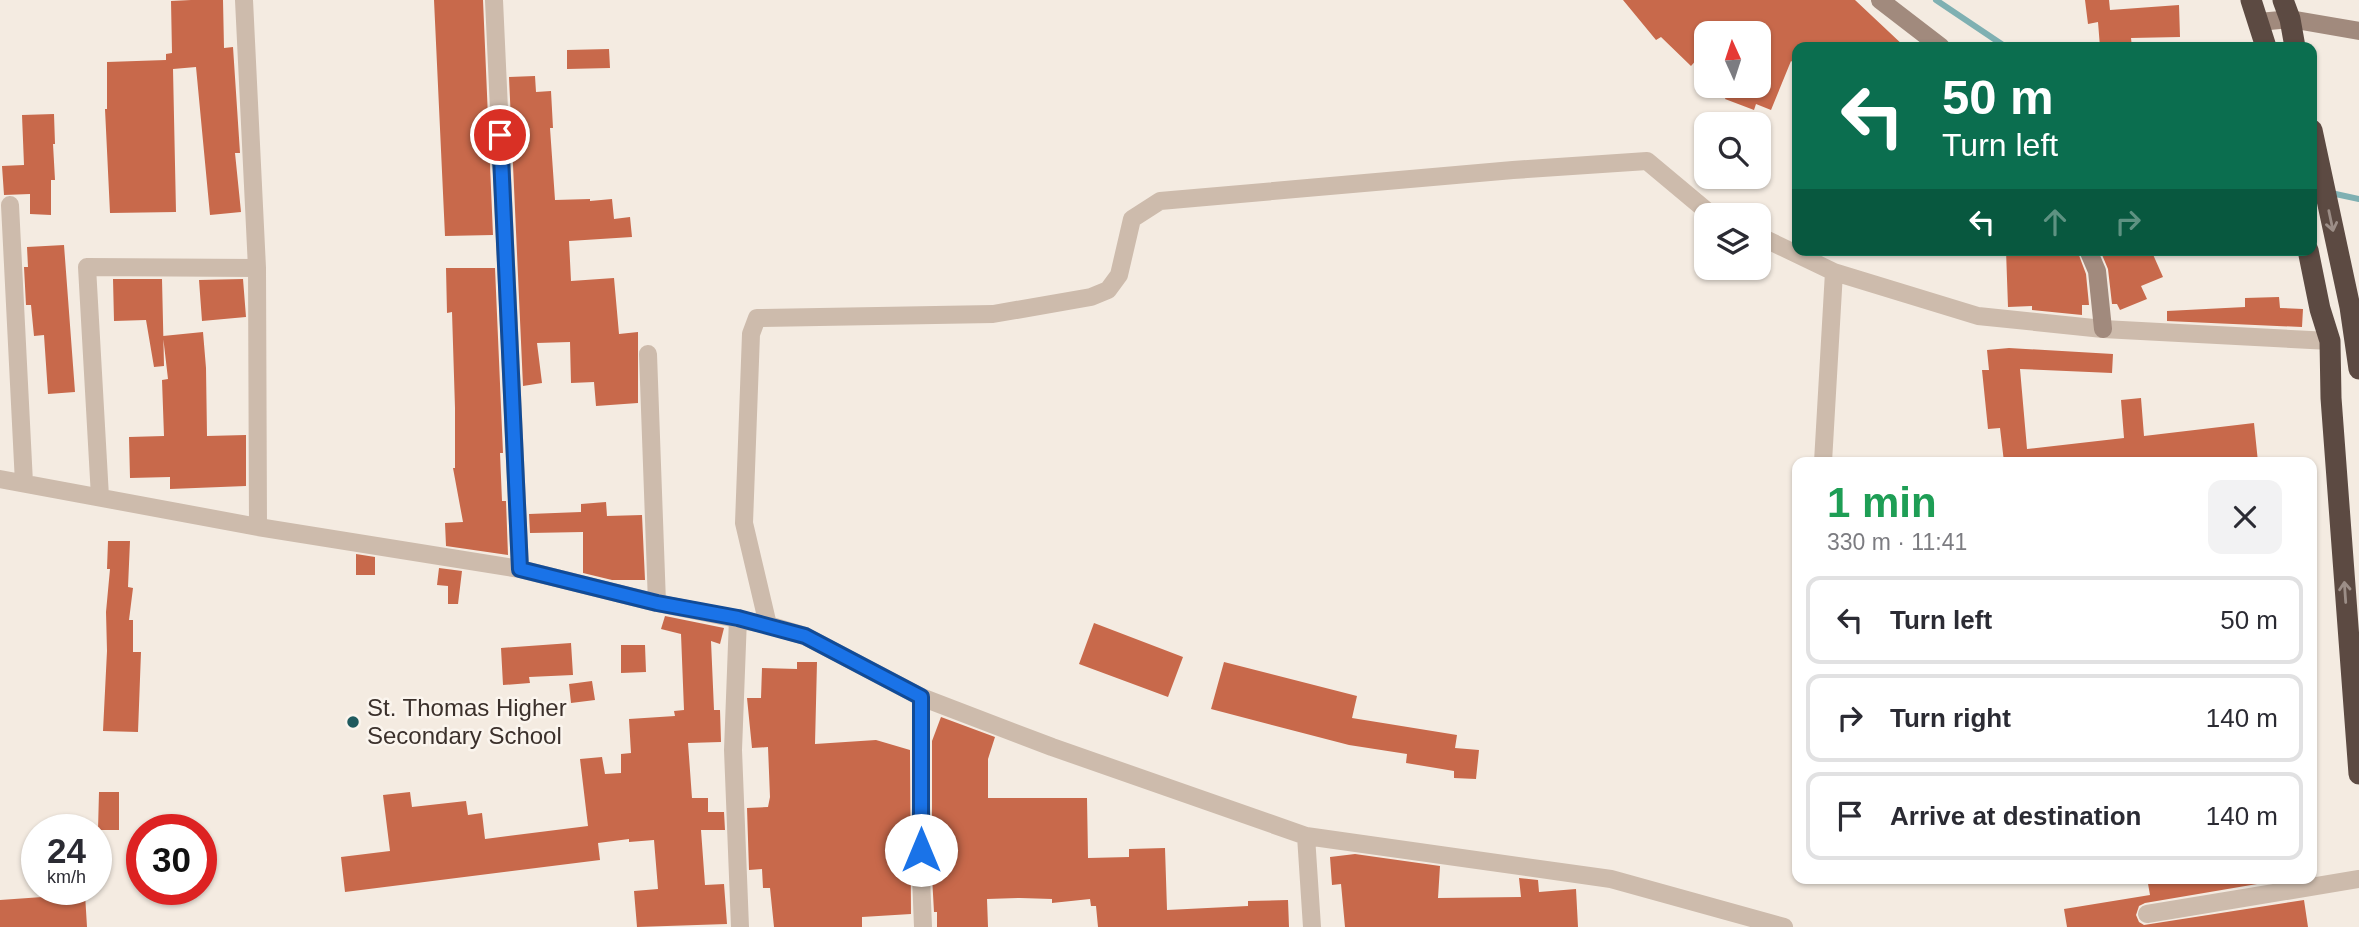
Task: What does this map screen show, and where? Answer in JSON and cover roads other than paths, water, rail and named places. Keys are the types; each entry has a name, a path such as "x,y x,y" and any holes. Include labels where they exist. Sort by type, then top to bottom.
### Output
{"highway":[{"path":"2251,0 2265,42"},
{"path":"2286,10 2294,42"},
{"path":"2317,153 2350,307 2359,369"},
{"path":"2309,256 2320,309 2330,341 2331,398 2359,774"}],"street":[{"path":"244,0 257,268 258,527"},
{"path":"494,0 520,569"},
{"path":"1880,0 1935,42"},
{"path":"2259,22 2286,10 2359,31"},
{"path":"768,625 744,523 751,334 757,318 993,314 1090,297 1108,290 1119,275 1132,219 1160,201 1647,161 1697,203"},
{"path":"10,205 24,483"},
{"path":"1771,242 1792,252"},
{"path":"1801,256 1834,272 1978,316 2103,329 2330,341"},
{"path":"2091,256 2097,271 2103,329"},
{"path":"100,497 87,267 257,268"},
{"path":"1823,457 1834,272"},
{"path":"648,354 657,603"},
{"path":"0,479 258,527 520,569 657,603 768,625 805,636 921,697 1052,747 1306,836 1611,879 1784,927"},
{"path":"738,618 733,750 740,927"},
{"path":"921,697 923,927"},
{"path":"1306,836 1312,927"},
{"path":"2147,914 2359,879"}],"waterway":[{"path":"1936,0 1999,42"},
{"path":"2331,193 2359,199"}],"place":[{"name":"St. Thomas Higher Secondary School","path":"353,722"}]}
